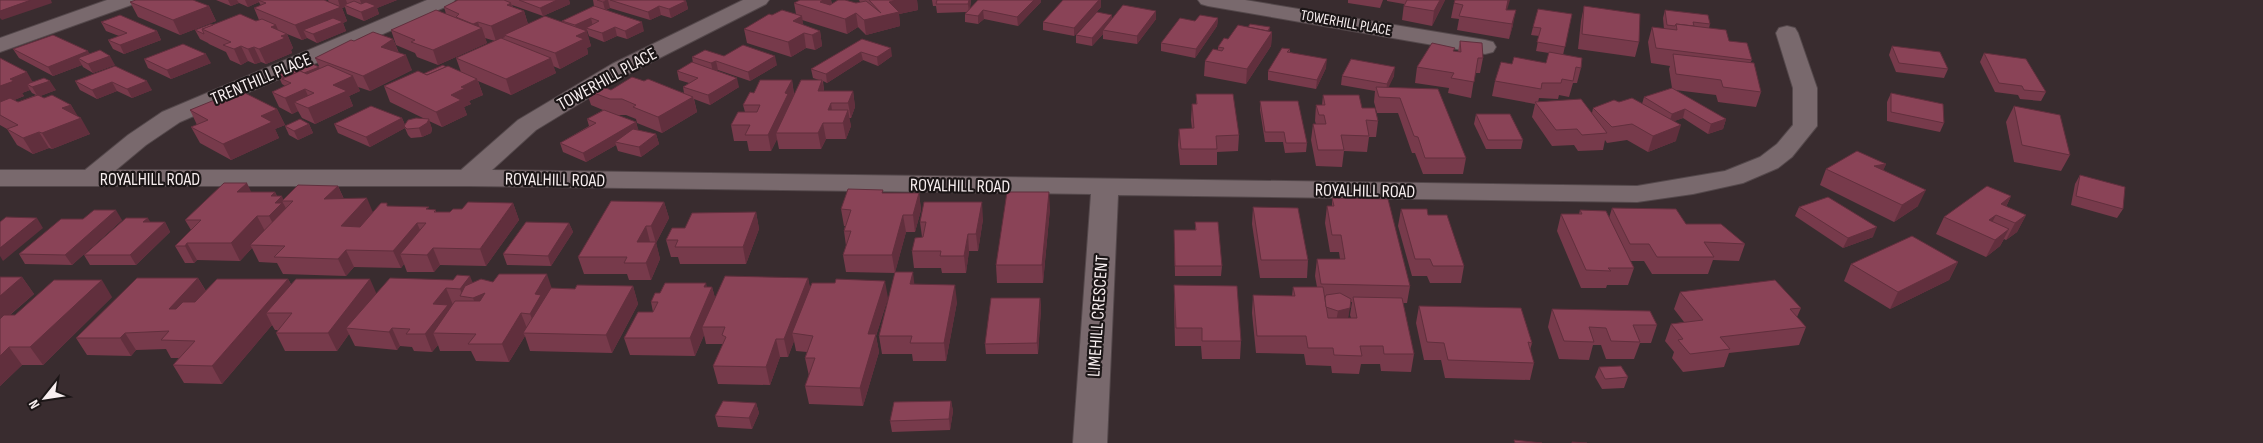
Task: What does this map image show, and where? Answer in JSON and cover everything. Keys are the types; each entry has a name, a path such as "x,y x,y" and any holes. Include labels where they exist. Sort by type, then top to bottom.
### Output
{"street":[{"path":"0,45 127,0"},
{"name":"TRENTHILL PLACE","path":"90,179 137,140 171,117 446,0"},
{"name":"TOWERHILL PLACE","path":"468,178 527,125 620,69 759,0"},
{"name":"TOWERHILL PLACE","path":"1208,0 1485,47"},
{"name":"ROYALHILL ROAD","path":"0,178 468,178 1637,194 1715,181 1757,169 1782,153 1805,126 1804,88 1787,33"},
{"name":"LIMEHILL CRESCENT","path":"1090,443 1106,188"}],"building":[{"path":"0,0 31,0 0,11"},
{"path":"136,0 193,0 209,6 173,20 130,2"},
{"path":"258,0 324,0 341,7 295,25 254,8 266,3"},
{"path":"458,0 504,0 511,3 507,5 524,11 491,26 478,22 473,24 456,17 459,14 444,7"},
{"path":"519,0 557,0 540,8"},
{"path":"610,0 686,1 669,9 659,6 648,12"},
{"path":"800,0 823,0 820,2 830,5 838,0 856,3 866,1 881,13 869,0 896,0 889,2 899,12 864,20 856,13 845,19 794,3"},
{"path":"937,0 969,0 968,4 936,4"},
{"path":"978,0 1034,0 1017,17 983,10 978,16 965,14"},
{"path":"1063,0 1099,0 1074,28 1043,22"},
{"path":"1407,0 1440,0 1434,11 1404,6"},
{"path":"1455,0 1508,0 1506,10 1516,10 1512,24 1459,16 1463,5 1454,3"},
{"path":"354,1 361,4 366,2 376,6 361,12 344,5"},
{"path":"1123,5 1156,11 1137,36 1103,30"},
{"path":"594,6 642,22 625,31 615,27 602,33 586,28 599,21 591,18 575,25 562,21"},
{"path":"1584,6 1640,14 1639,42 1582,34"},
{"path":"1538,9 1572,14 1565,47 1537,42 1541,28 1533,27"},
{"path":"436,10 482,28 433,50 411,42 415,40 391,30"},
{"path":"782,10 802,16 793,21 820,31 812,35 804,33 788,42 744,29 769,14 772,15"},
{"path":"1665,10 1708,15 1710,24 1693,22 1694,26 1667,25"},
{"path":"1097,12 1112,15 1092,38 1076,35"},
{"path":"240,14 256,21 262,19 276,25 271,27 287,34 281,36 285,38 259,49 254,47 248,49 241,46 234,49 223,45 231,42 202,29"},
{"path":"120,15 157,31 120,45 108,40 127,33 101,22"},
{"path":"1200,15 1218,18 1196,49 1161,43 1180,18 1195,21"},
{"path":"545,16 587,31 576,36 584,39 555,53 504,35"},
{"path":"333,18 343,22 313,34 303,30"},
{"path":"1250,24 1270,27 1268,31 1248,27"},
{"path":"1676,24 1726,30 1729,41 1747,43 1752,60 1656,48 1652,27 1677,30"},
{"path":"213,25 202,29 204,34 195,30"},
{"path":"1238,25 1272,32 1247,69 1205,61 1213,49 1222,51 1224,48 1218,47 1224,38 1228,39"},
{"path":"373,32 393,39 381,47 406,55 363,76 315,58 351,40 354,41"},
{"path":"53,35 88,51 48,67 13,49"},
{"path":"501,38 551,58 506,79 456,58"},
{"path":"862,39 891,48 877,57 861,52 826,74 811,69"},
{"path":"1460,41 1482,43 1483,58 1478,58 1474,82 1451,78 1454,73 1417,67 1432,43 1455,48 1453,51 1461,52"},
{"path":"183,44 206,54 167,70 144,59"},
{"path":"743,45 775,56 748,72 716,61 711,63 692,57 705,50 724,56"},
{"path":"1892,46 1940,52 1948,69 1899,63"},
{"path":"1282,48 1290,49 1287,52 1327,59 1317,80 1268,71"},
{"path":"100,50 110,56 88,64 78,58"},
{"path":"1549,52 1582,58 1581,68 1576,67 1573,81 1562,79 1561,83 1542,83 1541,89 1495,81 1501,62 1512,64 1514,57 1546,63"},
{"path":"1984,53 2026,59 2046,92 2024,90 2022,86 1999,83"},
{"path":"1673,54 1754,63 1761,92 1723,87 1721,80 1676,74"},
{"path":"0,58 27,72 10,79 14,81 0,86"},
{"path":"1351,59 1395,67 1387,84 1342,76"},
{"path":"308,62 319,67 304,73 300,71 285,78 278,75"},
{"path":"692,62 737,78 708,95 683,87 698,78 677,71"},
{"path":"328,65 353,76 333,85 347,91 308,108 294,102 314,93 305,89 285,98 272,92 291,83 282,79 300,71 307,74"},
{"path":"443,65 446,67 427,75 423,74"},
{"path":"115,66 147,81 127,89 112,82 92,90 75,81"},
{"path":"448,66 477,79 461,87 465,88 451,95 461,100 436,112 384,86 418,71 427,75"},
{"path":"632,77 644,81 648,79 693,97 658,117 633,107 636,105 622,99 610,99 586,90 596,84 611,90"},
{"path":"44,78 50,81 32,87 27,84"},
{"path":"760,80 792,80 785,93 788,94 768,135 745,135 750,125 731,125 738,112 757,112 760,105 743,105 750,92 754,93"},
{"path":"801,80 822,80 818,91 853,91 848,103 831,103 828,110 848,110 843,123 823,123 818,133 776,133"},
{"path":"1376,87 1438,89 1466,158 1425,158 1418,137 1414,136 1400,98 1379,97"},
{"path":"1672,88 1726,119 1711,124 1685,109 1672,114 1644,97"},
{"path":"239,90 277,109 261,116 272,122 223,144 191,127 208,120 190,110"},
{"path":"1891,93 1943,104 1944,123 1891,112"},
{"path":"1196,94 1233,94 1239,135 1216,136 1217,149 1181,149 1179,129 1194,128 1192,104 1197,104"},
{"path":"38,95 44,98 52,95 71,105 62,108 81,118 23,138 7,129 18,125 0,115 0,102 10,98 18,102"},
{"path":"1323,95 1359,95 1362,108 1375,108 1378,121 1366,120 1369,136 1341,135 1344,150 1318,150 1313,124 1326,124 1324,115 1319,115 1316,105 1325,105"},
{"path":"1632,98 1681,125 1653,136 1632,124 1612,127 1593,108 1614,100 1619,102"},
{"path":"1581,99 1607,133 1582,135 1577,129 1556,130 1535,102"},
{"path":"1260,101 1298,101 1307,143 1286,143 1284,132 1265,132"},
{"path":"371,106 402,118 366,137 334,124"},
{"path":"2014,106 2060,115 2070,155 2022,145"},
{"path":"604,110 636,122 583,153 560,143 596,123 587,119"},
{"path":"1476,114 1510,114 1523,140 1488,140"},
{"path":"416,118 429,119 427,123 419,128 407,129 404,126 408,120"},
{"path":"300,119 309,124 294,131 285,126"},
{"path":"633,129 656,134 639,147 615,142"},
{"path":"1857,151 1886,164 1874,166 1926,190 1902,205 1826,169"},
{"path":"2080,175 2125,187 2123,209 2076,196"},
{"path":"224,183 247,183 237,192 275,192 271,196 282,196 275,203 282,203 269,216 257,216 231,243 187,243 185,246 175,246 201,220 185,220"},
{"path":"298,185 338,186 324,199 367,198 341,226 360,227 381,203 387,203 387,206 429,207 426,209 436,210 434,212 450,212 453,209 462,209 468,202 513,203 480,249 433,248 427,255 400,254 426,223 417,223 393,251 346,250 338,259 274,257 285,246 250,245 293,201 282,201"},
{"path":"1987,186 2011,196 2001,204 2026,215 2015,223 1996,215 1989,220 2009,229 1995,240 1944,217"},
{"path":"848,189 883,190 882,193 919,193 913,215 903,215 892,255 843,255 851,231 844,231 851,210 841,209"},
{"path":"1007,192 1049,192 1042,265 996,265"},
{"path":"1828,197 1877,227 1848,238 1799,207"},
{"path":"1332,198 1388,199 1410,286 1321,284 1317,259 1345,259 1341,235 1332,235 1327,206 1334,206"},
{"path":"611,201 664,202 651,226 646,226 637,242 656,242 646,263 624,263 627,257 578,257"},
{"path":"924,202 982,202 976,234 968,234 964,256 940,256 941,251 912,251 915,238 923,237 926,222 920,222"},
{"path":"1253,207 1298,208 1308,260 1261,260"},
{"path":"1612,208 1676,209 1686,224 1721,224 1745,244 1704,242 1714,257 1657,257 1649,244 1630,244"},
{"path":"1401,209 1427,209 1428,215 1447,215 1464,266 1433,266 1430,259 1415,259"},
{"path":"94,210 116,210 65,255 19,254 61,219 83,219"},
{"path":"1580,210 1606,211 1634,268 1608,268 1611,271 1586,270 1561,214 1582,214"},
{"path":"756,212 743,247 675,247 678,240 666,240 672,228 685,228 692,213"},
{"path":"6,217 37,218 0,248 0,222"},
{"path":"126,218 148,218 143,222 165,222 130,255 84,255"},
{"path":"526,222 569,223 548,256 503,254"},
{"path":"1195,222 1218,222 1222,266 1175,266 1174,230 1196,230"},
{"path":"1912,236 1958,262 1898,292 1851,264"},
{"path":"895,272 913,272 910,284 955,285 944,343 910,343 912,336 879,336"},
{"path":"499,274 547,274 535,294 541,295 530,314 521,313 502,344 468,344 476,334 433,333 455,301 480,301 485,293 473,298 460,296 465,286 481,279 493,282"},
{"path":"457,275 470,276 460,289 446,288 433,304 448,305 425,334 406,334 410,329 392,328 389,332 346,328 390,278 453,280"},
{"path":"725,276 808,278 784,339 776,339 766,367 713,366 726,337 722,335 725,327 702,327"},
{"path":"0,277 22,277 0,296"},
{"path":"137,278 198,278 169,309 176,309 183,302 195,302 217,279 288,279 212,366 173,365 195,341 161,340 169,331 125,333 120,338 76,338"},
{"path":"296,279 370,279 328,333 276,333 292,313 266,313"},
{"path":"836,279 885,281 868,334 876,334 860,388 805,386 815,358 805,358 813,336 792,333 812,283 835,283"},
{"path":"54,280 102,280 30,347 9,347 0,356 0,319 4,315 15,315"},
{"path":"1775,280 1801,308 1790,309 1806,327 1720,337 1730,349 1690,354 1678,340 1683,339 1671,324 1703,320 1680,292"},
{"path":"665,283 706,283 704,287 712,287 690,338 624,338 638,312 653,312 658,302 651,302 655,293 660,293"},
{"path":"577,285 633,286 606,335 523,333 551,288 575,289"},
{"path":"1174,285 1237,286 1241,341 1202,341 1202,328 1176,328"},
{"path":"1293,287 1323,287 1328,318 1357,318 1353,297 1402,298 1414,354 1384,354 1383,346 1360,346 1362,356 1334,355 1333,348 1308,348 1306,336 1257,336 1253,295 1295,296"},
{"path":"1340,293 1351,299 1350,308 1338,311 1326,307 1326,295"},
{"path":"991,298 1040,298 1037,343 985,344"},
{"path":"1419,306 1521,308 1532,343 1528,342 1534,363 1448,360 1444,343 1427,342"},
{"path":"1552,309 1650,311 1657,325 1633,325 1640,342 1611,341 1606,328 1589,327 1594,342 1564,341"},
{"path":"1621,366 1628,377 1605,379 1599,367"},
{"path":"723,401 756,403 749,418 715,416"},
{"path":"951,401 949,419 890,421 894,402"},
{"path":"1514,440 1542,443 1515,443"}]}
